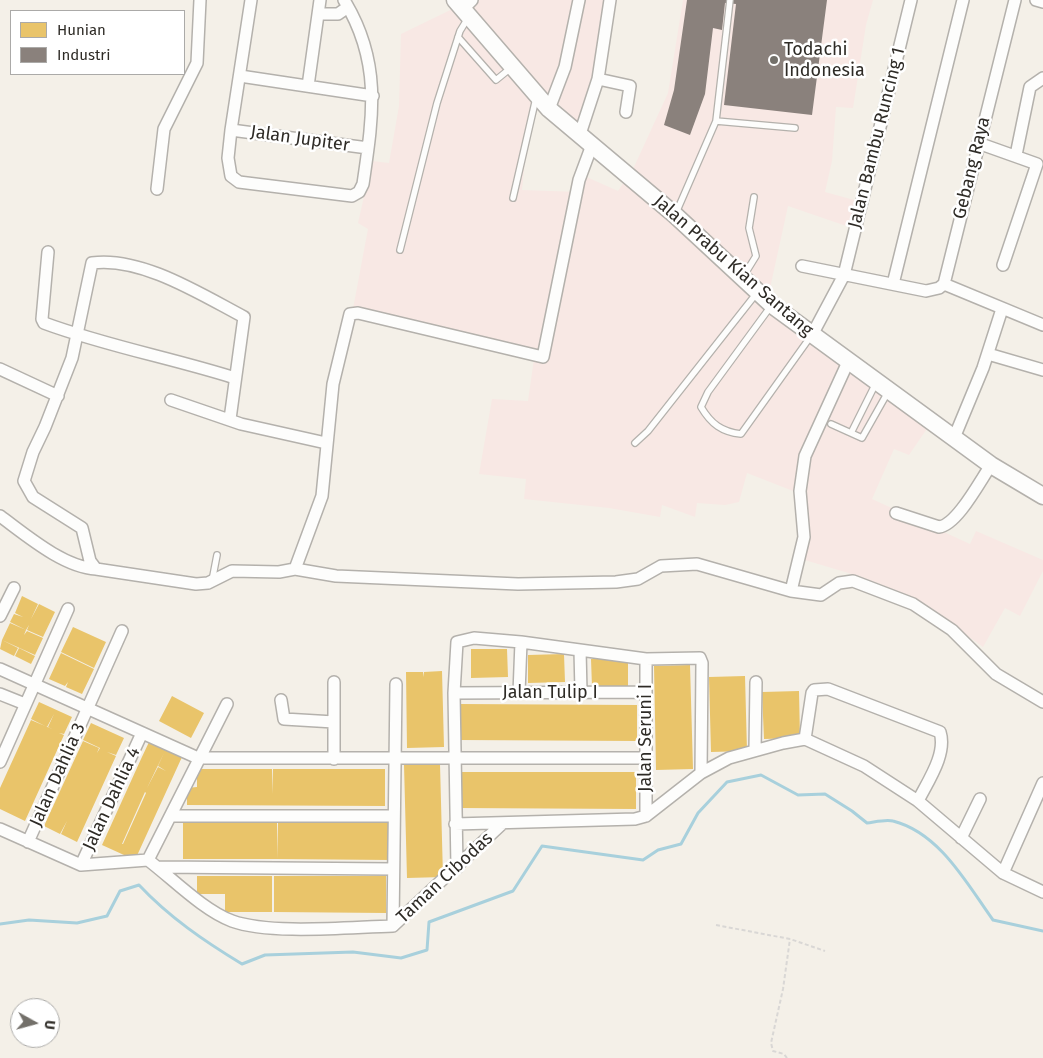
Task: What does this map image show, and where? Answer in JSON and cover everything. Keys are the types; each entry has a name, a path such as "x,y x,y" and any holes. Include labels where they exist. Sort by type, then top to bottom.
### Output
{"main road":[{"name":"Jalan Prabu Kian Santang","path":"465,6 549,109 675,215 772,305 991,466 1043,496"}],"street":[{"path":"157,189 164,129 197,63 200,0"},
{"path":"252,0 231,130 228,170 231,176 239,182 352,196 359,192 363,184 368,148 373,96 368,50 346,4 338,14 318,14"},
{"path":"308,86 320,0"},
{"path":"549,109 565,66 580,0"},
{"path":"295,569 322,496 333,384 350,314 358,314 543,357 598,79 610,0"},
{"name":"Jalan Bambu Runcing 1","path":"844,275 911,0"},
{"path":"893,284 963,0"},
{"name":"Gebang Raya","path":"944,284 1015,0"},
{"path":"1036,0 1043,2"},
{"path":"240,76 373,96"},
{"path":"1016,155 1030,87 1042,76"},
{"path":"598,79 630,86 626,112"},
{"name":"Jalan Jupiter","path":"231,130 368,148"},
{"path":"978,143 1041,164 1003,265"},
{"path":"48,252 42,321 78,336 183,362 235,378"},
{"path":"96,569 90,562 82,528 32,497 24,481 33,452 58,396 78,336 92,263 134,266 173,280 244,317 230,419"},
{"path":"802,266 926,291 939,288 944,284 1043,325"},
{"path":"812,335 844,275"},
{"path":"954,438 988,354 1002,309"},
{"path":"988,354 1043,370"},
{"path":"791,591 804,537 800,491 806,456 848,362"},
{"path":"0,369 58,396"},
{"path":"171,400 240,424 326,443"},
{"path":"896,513 939,528 946,526 954,519 991,466"},
{"path":"0,516 39,544 83,568 196,584 212,581 232,571 280,572 295,569 336,576 518,584 616,582 638,579 661,566 697,564 791,591 821,595 839,583 853,581 913,604 952,630 996,674 1043,702"},
{"path":"0,616 14,588"},
{"path":"0,761 68,609"},
{"name":"Jalan Dahlia 3","path":"28,842 122,631"},
{"path":"457,868 454,693 457,642 474,638 521,642 646,659 700,658 702,662 701,773"},
{"path":"520,693 521,642"},
{"path":"580,650 581,692"},
{"name":"Jalan Seruni I","path":"646,659 646,816"},
{"path":"0,668 198,758 646,758"},
{"path":"334,682 334,759"},
{"path":"755,750 756,682"},
{"path":"393,926 396,684"},
{"path":"804,739 812,693 819,688 828,688 940,732 943,742 939,756 918,801"},
{"name":"Jalan Tulip I","path":"454,693 646,692"},
{"path":"0,694 25,704"},
{"path":"281,700 284,719 334,722"},
{"path":"0,830 81,865 148,860 227,704"},
{"name":"Jalan Dahlia 4","path":"81,865 142,733"},
{"path":"646,816 701,773 729,758 804,739 864,766 918,801 1003,872 1043,892"},
{"path":"1003,872 1043,783"},
{"path":"962,838 980,799"},
{"path":"170,816 394,816"},
{"name":"Taman Cibodas","path":"148,860 212,910 246,925 270,928 393,926 503,823 635,819 646,816"},
{"path":"455,824 503,823"},
{"path":"158,868 393,869"}],"lane":[{"path":"675,215 716,121 730,0"},
{"path":"400,250 437,103 458,37 465,6"},
{"path":"458,37 496,80 514,66"},
{"path":"513,198 537,96"},
{"path":"716,121 795,128"},
{"path":"742,277 756,256 749,228 754,197"},
{"path":"635,443 648,431 758,292"},
{"path":"772,305 708,392 701,407 708,418 726,433 742,434 812,335"},
{"path":"851,433 882,387"},
{"path":"831,424 862,438 882,387"},
{"path":"212,581 217,555"}],"path":[{"path":"716,925 790,939 825,951"},
{"path":"787,1058 784,1054 773,1051 771,1043 783,989 790,939"}],"shaded area":[{"path":"471,0 612,0 597,83 579,124 543,89 527,139 522,190 579,192 582,175 618,191 634,167 668,93 683,0 873,0 866,25 853,108 836,107 832,161 825,192 865,203 858,230 788,206 769,293 935,417 909,455 894,449 872,499 970,544 976,531 1043,560 1043,571 1020,616 1005,608 983,647 916,599 862,577 798,558 804,524 793,491 747,473 739,502 725,505 697,503 695,517 662,505 660,517 609,508 524,499 526,479 479,474 492,399 528,401 534,359 352,314 368,229 358,223 372,161 389,163 399,106 401,34"}],"building: Hunian":[{"path":"22,596 38,604 31,619 39,604 55,612 43,637 27,630 29,625 26,630 10,622 14,614 23,617 15,613"},
{"path":"10,623 26,630 24,635 27,631 43,638 35,655 2,640"},
{"path":"73,627 106,642 94,668 61,652"},
{"path":"2,640 18,648 14,656 0,649"},
{"path":"19,648 35,656 31,664 15,656"},
{"path":"471,649 507,649 508,677 471,678"},
{"path":"61,653 94,669 82,694 66,687 68,682 65,686 49,679"},
{"path":"564,654 565,682 528,683 528,655"},
{"path":"628,658 628,686 592,687 591,659"},
{"path":"690,665 693,769 656,770 654,666"},
{"path":"442,671 444,747 407,748 406,672 423,672 424,677 424,672"},
{"path":"745,676 747,751 711,752 709,677"},
{"path":"799,691 800,738 764,739 762,692"},
{"path":"172,696 204,713 191,738 159,721"},
{"path":"39,702 72,717 64,734 59,733 64,735 25,821 0,809 0,788 31,720 45,726 31,719"},
{"path":"459,704 637,705 637,741 459,740"},
{"path":"91,723 124,738 116,755 107,752 116,756 77,842 61,834 67,821 60,834 44,826 83,741 99,748 97,753 100,748 83,740"},
{"path":"149,742 182,757 135,860 102,845","holes":["145,792 146,793 122,844"]},
{"path":"440,764 443,877 407,878 404,765"},
{"path":"197,769 272,769 272,794 273,769 385,769 385,806 187,805 187,788 197,787"},
{"path":"458,772 636,772 636,809 458,808"},
{"path":"183,822 277,823 277,859 183,859"},
{"path":"278,823 390,823 390,860 277,859"},
{"path":"197,876 272,876 272,912 225,912 225,894 197,894"},
{"path":"274,876 386,876 386,913 274,912"}],"building: Industri":[{"name":"Todachi Indonesia","path":"687,0 827,0 812,115 724,105 736,4 725,3 722,30 713,28 705,94 690,135 664,125 674,90"}],"waterway":[{"path":"0,924 29,920 77,923 107,916 120,891 139,885 162,908 187,928 242,964 265,955 353,952 401,958 427,950 429,922 513,891 542,846 643,860 658,850 681,844 698,813 727,782 761,775 798,795 825,794 867,823 890,820 910,827 925,836 951,862 993,920 1043,931"}],"place":[{"name":"Todachi Indonesia","path":"774,60"}]}
